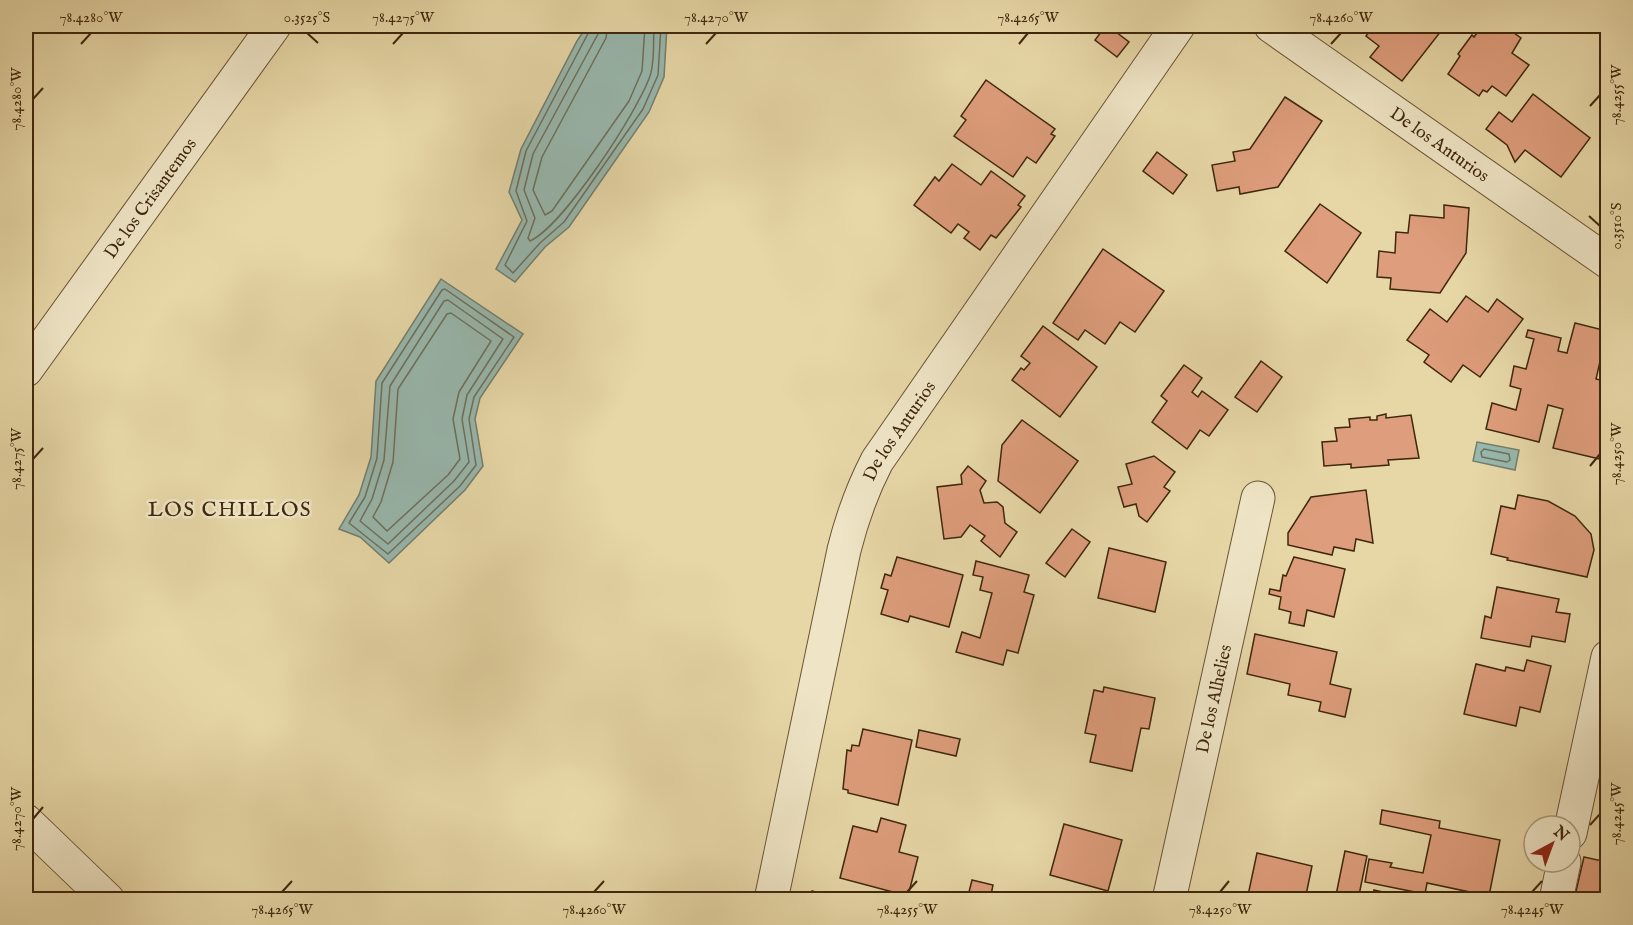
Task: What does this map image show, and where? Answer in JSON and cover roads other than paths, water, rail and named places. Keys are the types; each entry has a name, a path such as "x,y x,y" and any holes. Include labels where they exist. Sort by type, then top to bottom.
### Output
{"street":[{"name":"De los Crisantemos","path":"26,370 274,26"},
{"name":"De los Anturios","path":"771,900 852,514 863,489 877,461 1178,26"},
{"name":"De los Anturios","path":"1271,26 1608,262"},
{"name":"De los Alhelies","path":"1169,900 1258,498"},
{"path":"1574,814 1608,657"},
{"path":"26,821 108,900"},
{"path":"1556,900 1561,874"}],"water":[{"path":"587,26 667,26 664,77 649,112 569,227 545,247 515,282 496,269 522,220 509,192 521,149"},
{"path":"441,279 523,334 480,398 475,419 483,466 465,490 389,563 360,537 339,529 359,495 371,457 376,381"},
{"path":"1477,442 1519,450 1515,470 1473,461"}],"district":[{"name":"LOS CHILLOS","path":"230,509"}]}
